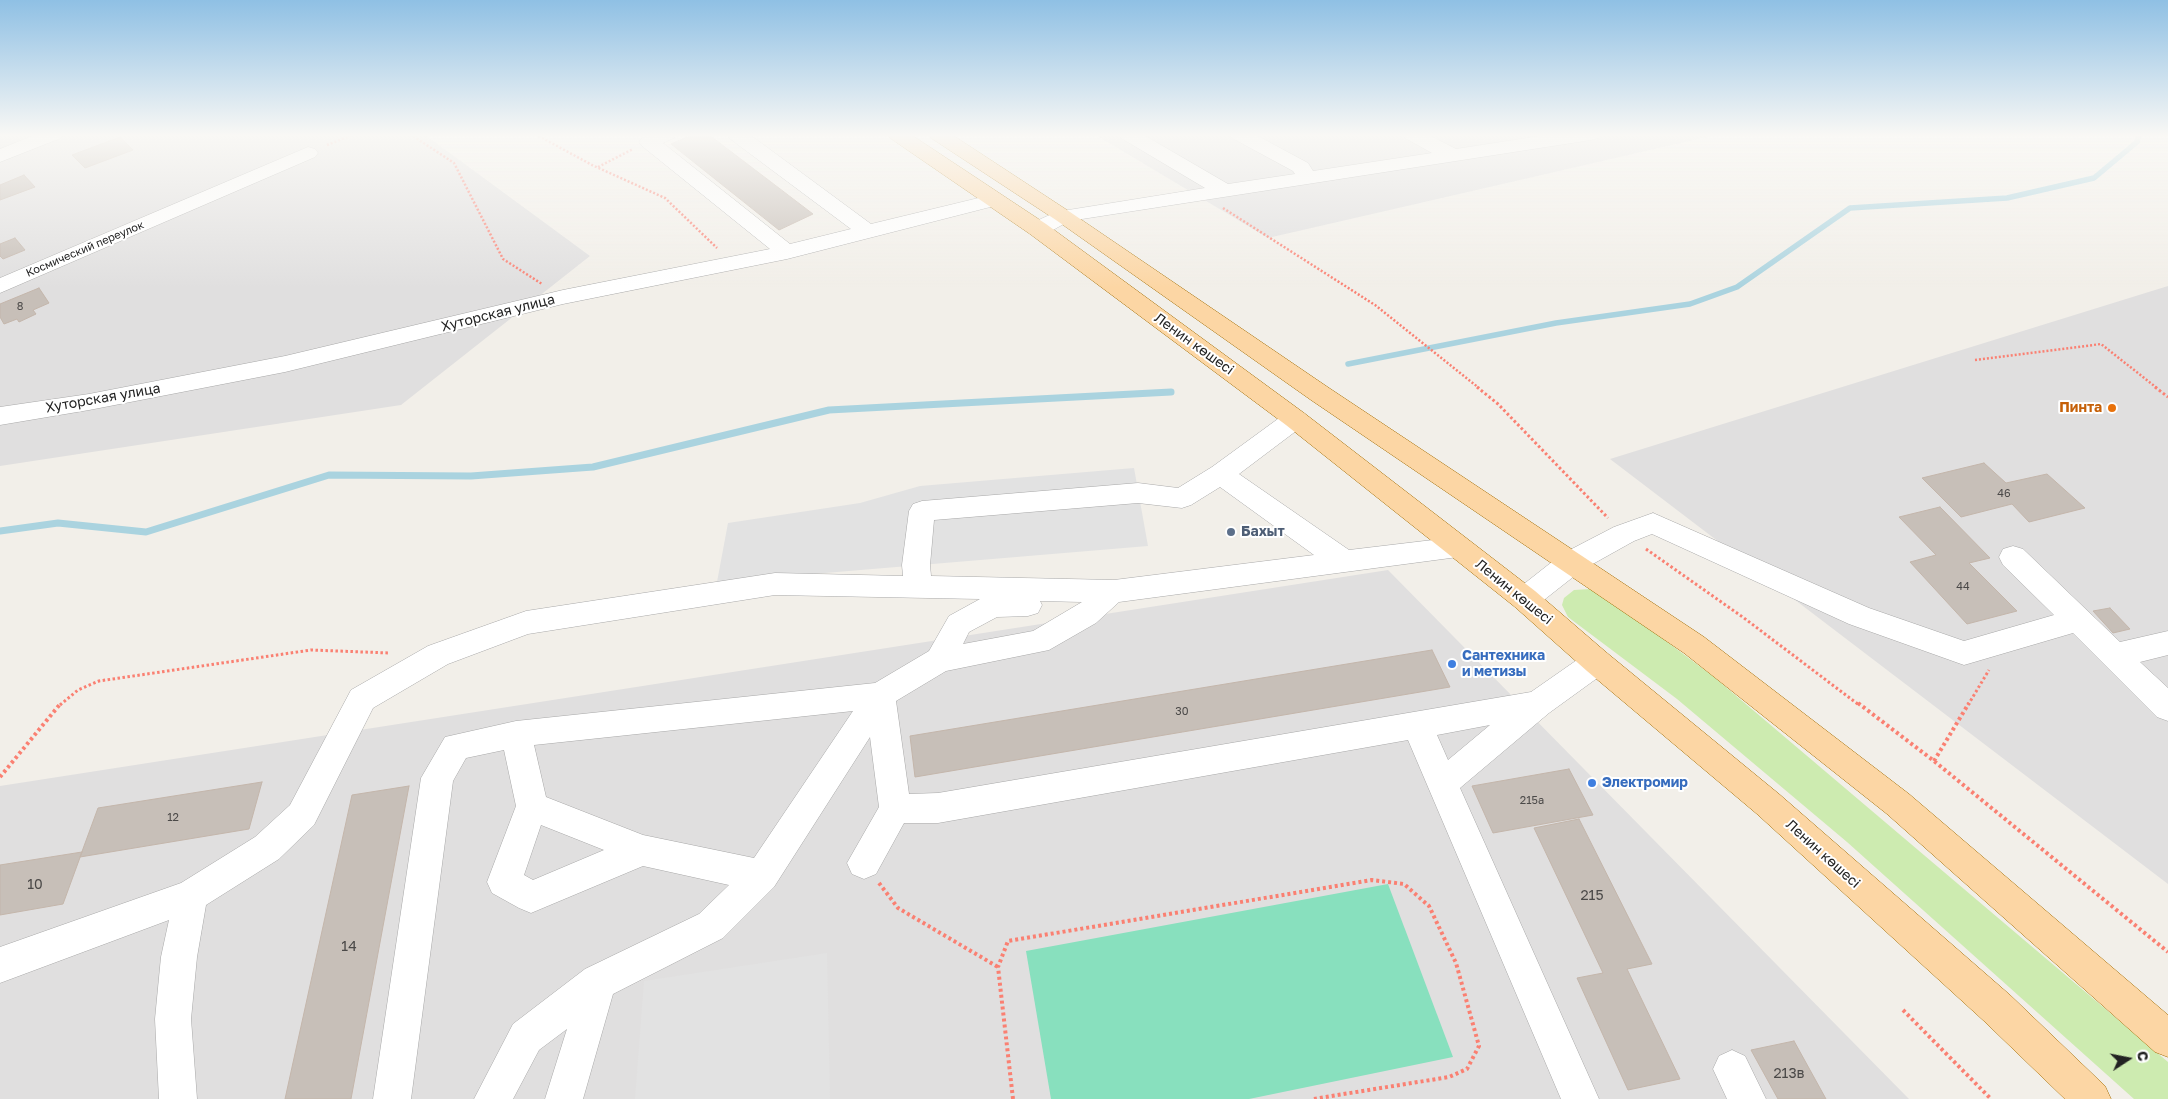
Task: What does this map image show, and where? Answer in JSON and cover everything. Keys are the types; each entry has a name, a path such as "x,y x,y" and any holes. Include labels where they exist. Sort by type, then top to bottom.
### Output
{"main road":[{"name":"Ленин көшесі","path":"973,185 1038,229 1295,419 1525,599 1597,662 1768,804 1997,1008 2092,1099"},
{"path":"1016,185 1320,394 1694,644 1898,804 2168,1039"}],"street":[{"name":"Космический переулок","path":"0,286 233,185"},
{"path":"712,185 787,252"},
{"path":"805,185 868,232"},
{"path":"1217,185 1225,190"},
{"path":"1038,229 1063,216 1261,185"},
{"name":"Хуторская улица","path":"0,416 89,402 285,364 563,297 787,252 995,200"},
{"path":"918,586 916,565 922,511 1138,493 1182,498 1221,474 1295,419"},
{"path":"1221,474 1343,561"},
{"path":"1525,599 1572,562 1624,534 1653,523 1859,616 1964,653 2078,620"},
{"path":"939,660 959,624 993,606 1054,603 1112,591 1458,546"},
{"path":"2013,557 2168,708"},
{"path":"0,965 191,896 267,848 302,815 362,699 438,655 526,624 775,584 1112,591"},
{"path":"392,1099 437,778 456,747 516,734 880,695 939,660 1039,642 1086,615 1112,591"},
{"path":"2114,656 2168,643"},
{"path":"1443,783 1538,704 1597,662"},
{"path":"864,863 895,809 880,695"},
{"path":"493,1099 526,1037 598,982 711,926 762,876 880,695"},
{"path":"895,809 938,808 1538,704"},
{"path":"1418,725 1580,1099"},
{"path":"516,734 532,806 504,882 531,897 642,850"},
{"path":"532,806 642,850 762,876"},
{"path":"178,1099 173,1019 179,957 191,896"},
{"path":"564,1099 598,982"}],"path":[{"path":"465,185 503,259 563,297"},
{"path":"637,185 665,198 734,264"},
{"path":"1202,194 1375,305 1498,404 1624,534 1744,618 1934,761 2168,952"},
{"path":"1975,360 2101,344 2168,397"},
{"path":"1934,761 1999,655 2000,643"},
{"path":"0,777 62,702 78,690 99,681 311,650 438,655"},
{"path":"864,863 898,908 998,967"},
{"path":"1013,1099 998,967 1008,941 1372,880 1404,884 1429,906 1456,963 1478,1046 1467,1069 1449,1077 1313,1099"},
{"path":"1903,1010 1991,1099"}],"shaded area":[{"path":"0,185 494,185 590,256 401,405 0,466"},
{"path":"1180,185 1497,185 1268,238"},
{"path":"2168,286 2168,884 1610,459"},
{"path":"1134,468 1148,546 717,582 728,523 860,503 920,486"},
{"path":"1388,570 1909,1099 0,1099 0,786"},
{"path":"827,953 830,1099 635,1099 644,981"}],"green space":[{"path":"1590,589 1607,597 1714,677 2168,1062 2168,1099 2134,1099 1847,842 1677,699 1568,617 1562,605 1564,598 1574,590"},
{"path":"1388,884 1453,1057 1249,1099 1051,1099 1026,951"}],"building":[{"path":"0,185 33,185 35,187 0,200"},
{"path":"723,185 775,185 813,214 779,230"},
{"path":"15,238 25,250 3,259 0,256 0,244"},
{"path":"39,288 49,303 33,310 36,314 19,322 17,319 4,324 0,317 0,304"},
{"path":"1984,463 2006,483 2047,474 2085,508 2029,522 2012,504 1961,517 1922,478"},
{"path":"1940,507 1990,558 1969,563 2017,611 1967,624 1910,562 1936,555 1899,517"},
{"path":"2110,608 2130,629 2113,633 2093,611"},
{"path":"1432,650 1450,687 915,777 910,736"},
{"path":"1569,769 1593,815 1493,833 1472,786"},
{"path":"262,782 249,829 80,857 98,808"},
{"path":"409,786 351,1099 285,1099 352,795"},
{"path":"1579,819 1652,964 1627,969 1680,1079 1628,1090 1577,978 1603,973 1534,828"},
{"path":"82,852 63,904 0,915 0,865"},
{"path":"1794,1041 1826,1099 1778,1099 1751,1050"}],"waterway":[{"path":"1348,364 1556,323 1690,304 1737,287 1850,208 2007,198 2062,185"},
{"path":"0,531 58,523 146,532 329,475 471,476 593,467 829,410 1171,392"}],"place":[{"name":"Пинта","path":"2112,408"},
{"name":"Бахыт","path":"1231,532"},
{"name":"Сантехника и метизы","path":"1452,664"},
{"name":"Электромир","path":"1592,783"}]}
